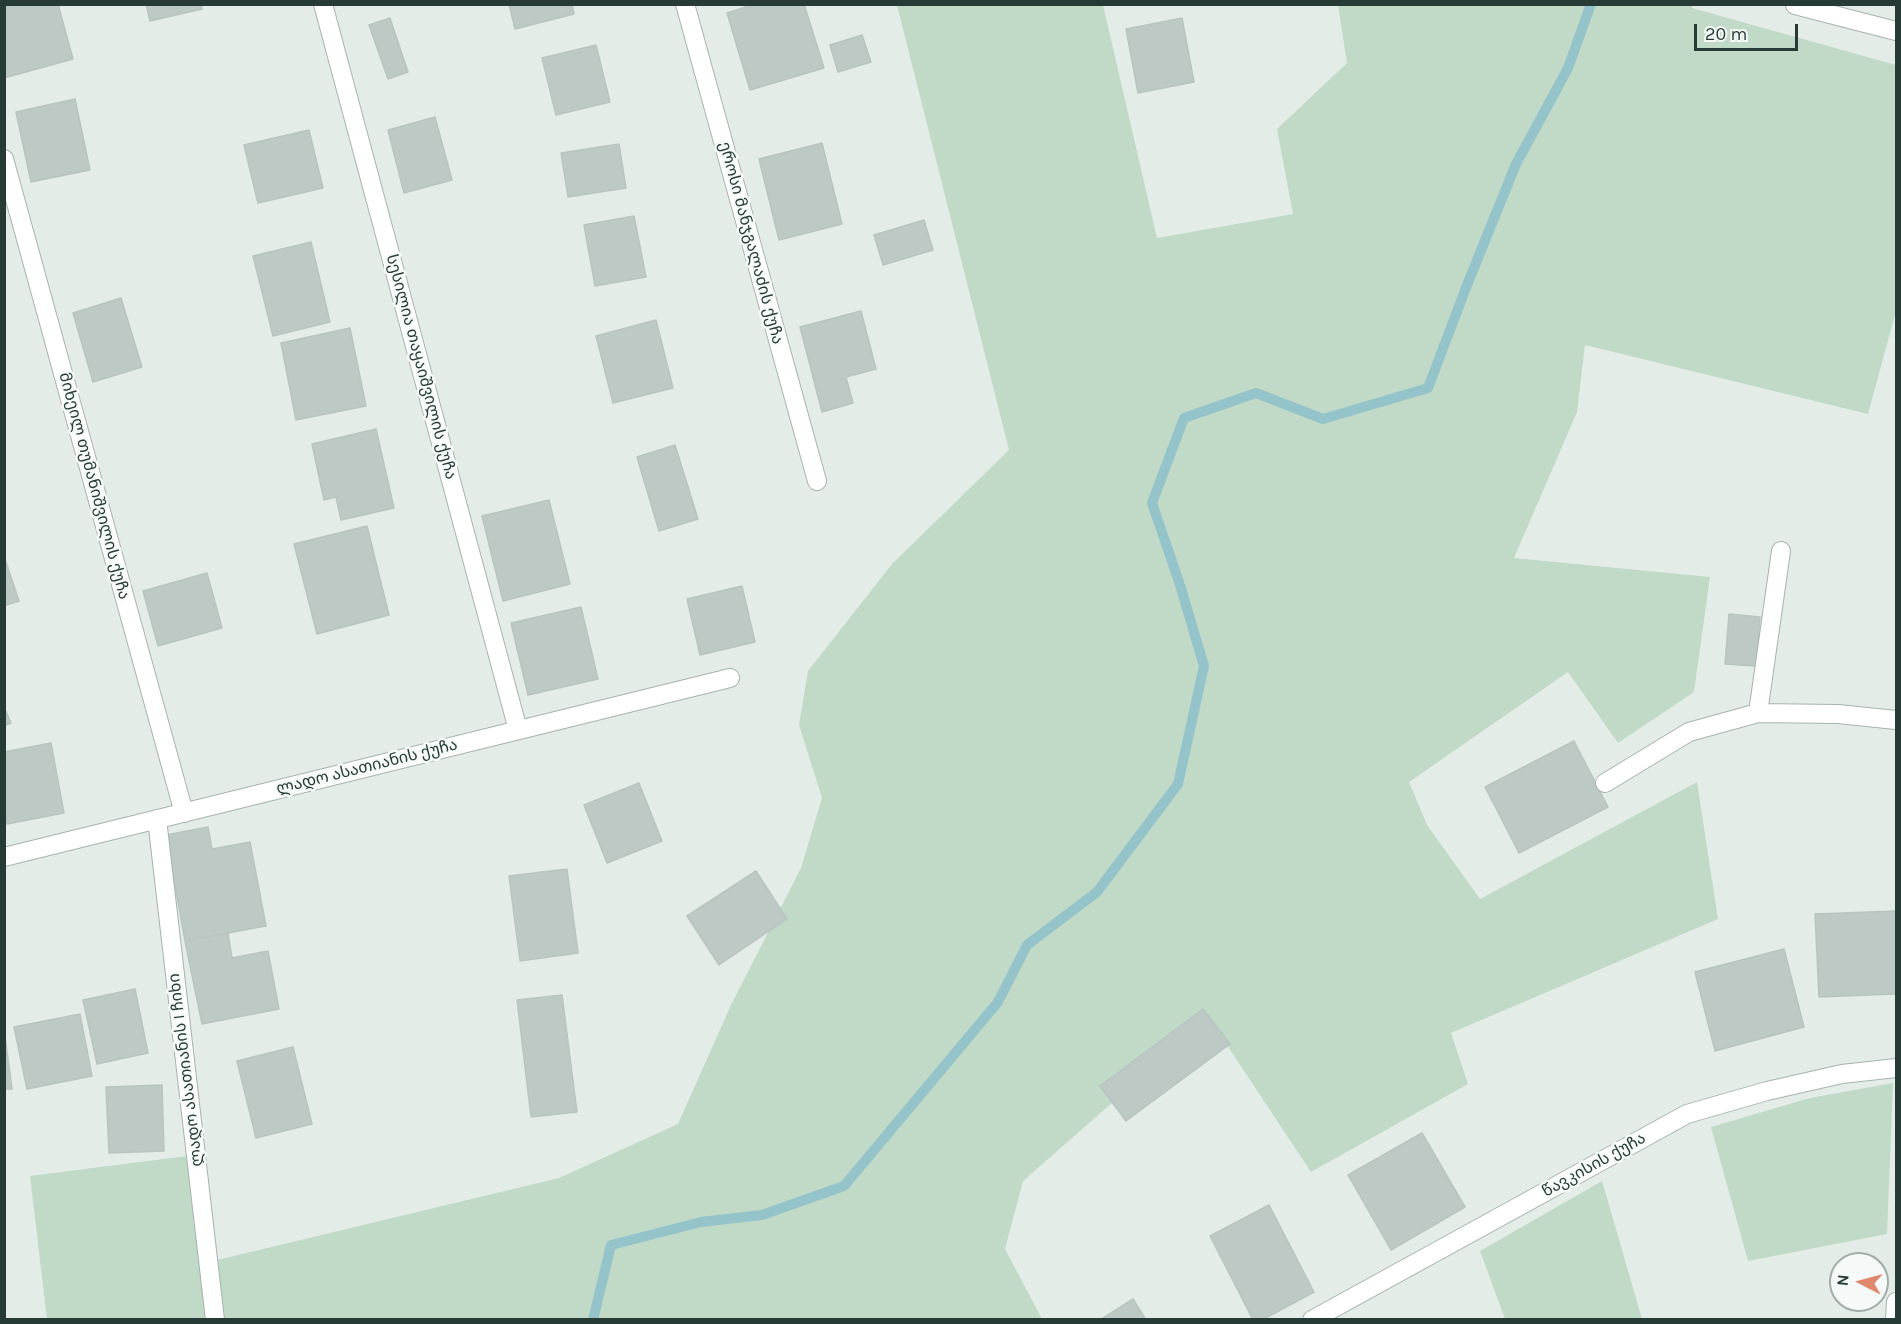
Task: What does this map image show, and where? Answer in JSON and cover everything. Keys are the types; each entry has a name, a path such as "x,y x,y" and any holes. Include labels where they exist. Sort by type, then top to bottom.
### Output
{"street":[{"name":"სესილია თაყაიშვილის ქუჩა","path":"323,4 518,730"},
{"name":"ეროსი მანჯგალაძის ქუჩა","path":"685,4 817,481"},
{"path":"1795,5 1896,31"},
{"name":"მიხეილ თუმანიშვილის ქუჩა","path":"4,159 184,813"},
{"path":"1758,713 1781,551"},
{"name":"ლადო ასათიანის ქუჩა","path":"4,857 730,678"},
{"path":"1605,783 1689,732 1758,713 1838,714 1896,720"},
{"name":"ლადო ასათიანის I ჩიხი","path":"157,819 215,1320"},
{"name":"წავკისის ქუჩა","path":"1312,1320 1687,1114 1767,1091 1842,1074 1896,1068"},
{"path":"1895,1320 1896,1302"}],"green space":[{"path":"897,5 1103,5 1157,238 1293,214 1277,129 1347,63 1338,5 1692,5 1692,8 1896,65 1896,311 1868,414 1585,345 1577,412 1514,558 1710,577 1694,692 1618,743 1568,672 1409,782 1427,825 1480,899 1697,782 1718,919 1451,1033 1468,1084 1311,1172 1209,1018 1023,1181 1005,1249 1042,1319 47,1319 30,1176 195,1155 209,1262 559,1178 678,1124 731,1005 801,868 822,798 799,725 808,671 892,564 1009,450"},
{"path":"1893,1083 1887,1234 1748,1261 1711,1127 1810,1098"},
{"path":"1602,1181 1642,1319 1505,1319 1480,1251"}],"building":[{"path":"4,4 58,4 73,59 4,78"},
{"path":"146,4 201,4 202,9 150,21"},
{"path":"509,4 572,4 574,14 515,29"},
{"path":"755,4 804,4 824,68 750,90 727,13"},
{"path":"390,18 408,72 388,79 369,25"},
{"path":"1182,18 1194,82 1138,93 1126,29"},
{"path":"862,35 871,62 838,72 830,45"},
{"path":"596,45 610,102 556,115 542,58"},
{"path":"75,99 90,170 31,182 16,112"},
{"path":"435,117 452,180 404,193 388,130"},
{"path":"309,130 323,188 258,203 244,145"},
{"path":"822,143 842,224 779,240 759,159"},
{"path":"619,144 626,188 568,197 561,153"},
{"path":"634,216 646,277 595,286 584,225"},
{"path":"924,220 933,250 883,265 874,235"},
{"path":"311,242 330,322 273,336 253,256"},
{"path":"121,298 142,367 93,382 73,313"},
{"path":"861,311 876,369 846,377 853,403 822,412 800,327"},
{"path":"656,320 673,388 613,403 596,336"},
{"path":"350,328 366,406 296,420 281,343"},
{"path":"376,429 394,508 341,520 336,497 324,500 312,444"},
{"path":"675,445 698,519 659,531 637,457"},
{"path":"549,500 570,584 503,601 482,516"},
{"path":"367,526 389,615 317,634 294,544"},
{"path":"4,556 19,601 4,606"},
{"path":"207,573 222,628 158,646 143,591"},
{"path":"742,586 755,642 700,655 687,599"},
{"path":"581,607 598,679 528,695 511,623"},
{"path":"1729,614 1760,617 1756,666 1725,664"},
{"path":"4,707 11,723 4,726"},
{"path":"1574,741 1608,807 1519,853 1485,787"},
{"path":"51,743 64,813 7,824 4,811 4,752"},
{"path":"639,783 662,841 607,863 584,805"},
{"path":"208,827 212,849 250,842 266,926 185,941 166,835"},
{"path":"567,869 578,953 520,961 509,876"},
{"path":"756,871 787,919 719,965 687,916"},
{"path":"1896,911 1896,994 1819,997 1815,914"},
{"path":"228,933 232,958 268,951 279,1009 202,1024 185,941"},
{"path":"1784,949 1804,1027 1715,1051 1695,972"},
{"path":"135,989 148,1053 97,1064 83,1000"},
{"path":"562,995 577,1112 531,1117 517,1000"},
{"path":"1203,1009 1230,1044 1126,1121 1100,1086"},
{"path":"80,1014 92,1076 27,1089 14,1027"},
{"path":"4,1029 12,1089 4,1089"},
{"path":"293,1047 312,1124 256,1138 237,1061"},
{"path":"162,1085 164,1151 109,1153 106,1087"},
{"path":"1422,1133 1465,1207 1391,1250 1348,1175"},
{"path":"1269,1205 1314,1292 1262,1320 1253,1320 1210,1236"},
{"path":"1133,1299 1146,1320 1100,1320"}],"waterway":[{"path":"593,1320 611,1245 701,1222 762,1215 844,1186 998,1002 1027,945 1097,892 1178,784 1204,666 1152,503 1184,418 1256,393 1323,419 1428,388 1516,164 1568,68 1591,4"}]}
